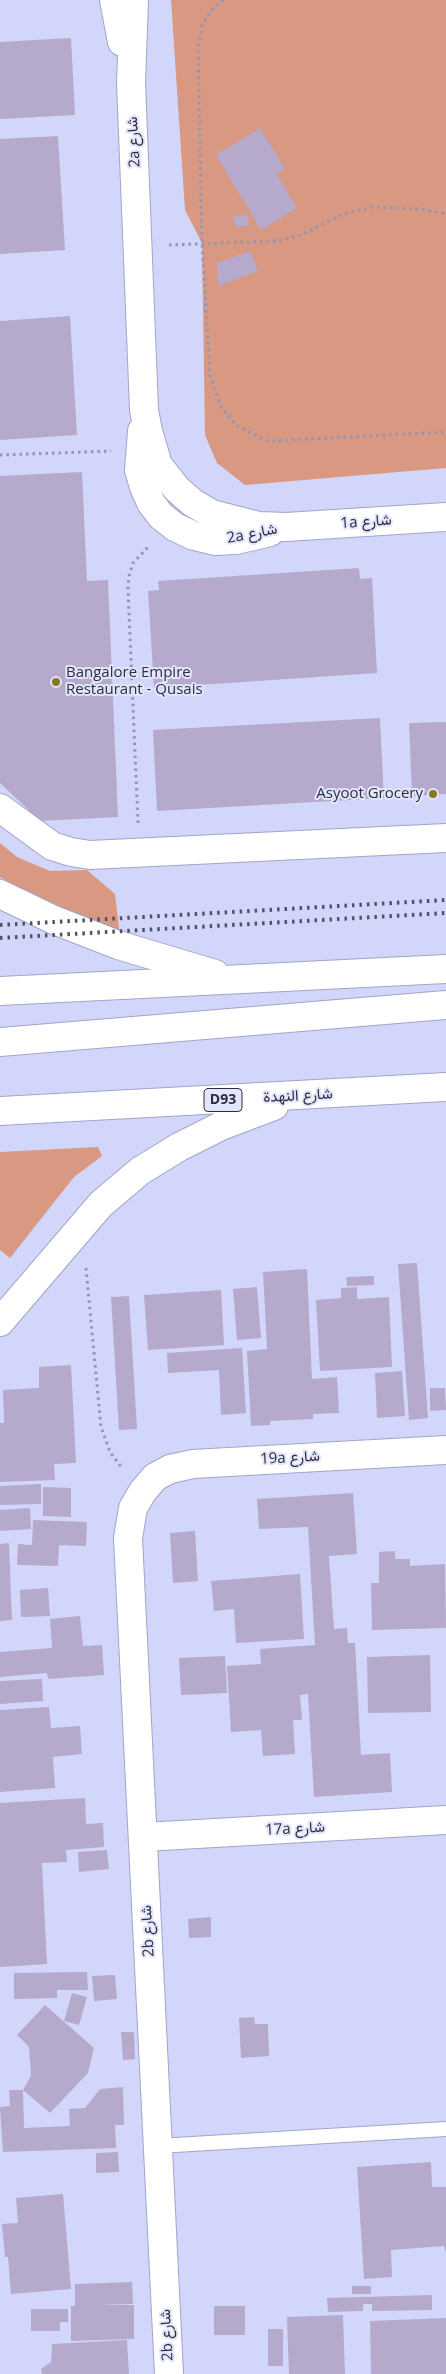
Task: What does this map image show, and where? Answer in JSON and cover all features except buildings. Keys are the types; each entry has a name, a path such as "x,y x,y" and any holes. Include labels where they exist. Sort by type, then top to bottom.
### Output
{"street":[{"name":"2a شارع","path":"114,0 131,83"},
{"name":"2a شارع","path":"134,0 131,83 139,246 144,410 139,450 139,470 151,503 162,516 175,526 194,536 214,541 236,540 286,528"},
{"name":"2a شارع","path":"144,410 158,465 177,489 193,503 212,514 233,521 286,528"},
{"name":"1a شارع","path":"286,528 446,517"},
{"path":"0,808 52,846 90,855 446,838"},
{"path":"0,894 54,920 118,945 236,980"},
{"path":"0,991 446,969"},
{"path":"0,1042 446,1005"},
{"name":"شارع النهدة","path":"0,1111 446,1088"},
{"path":"0,1322 101,1204 140,1171 179,1147 221,1126 264,1109 308,1096"},
{"name":"19a شارع","path":"142,1491 155,1477 170,1468 193,1464 446,1450"},
{"name":"2b شارع","path":"142,1491 133,1508 128,1538 169,2374"},
{"name":"17a شارع","path":"144,1837 446,1820"}],"lane":[{"path":"158,2146 446,2129"}],"path":[{"path":"224,0 210,10 202,26 198,48 202,243 210,375 221,407 237,426 268,441 446,432"},
{"path":"139,246 279,241 303,234 343,214 372,207 420,209 446,214"},
{"path":"0,456 139,450"},
{"path":"140,854 129,576 133,563 146,548 175,526"},
{"path":"82,1225 101,1427 110,1452 142,1491"}],"shaded area":[{"path":"171,0 446,0 446,468 245,485 217,463 205,435 202,243 185,210"},
{"path":"0,843 17,857 50,871 87,870 115,894 120,936 47,906 0,877"},
{"path":"98,1147 102,1156 74,1177 10,1258 0,1250 0,1152"}],"railway":[{"path":"0,925 446,900"},
{"path":"0,938 446,913"}],"place":[{"name":"Bangalore Empire Restaurant - Qusais","path":"56,682"},
{"name":"Asyoot Grocery","path":"433,794"}]}
